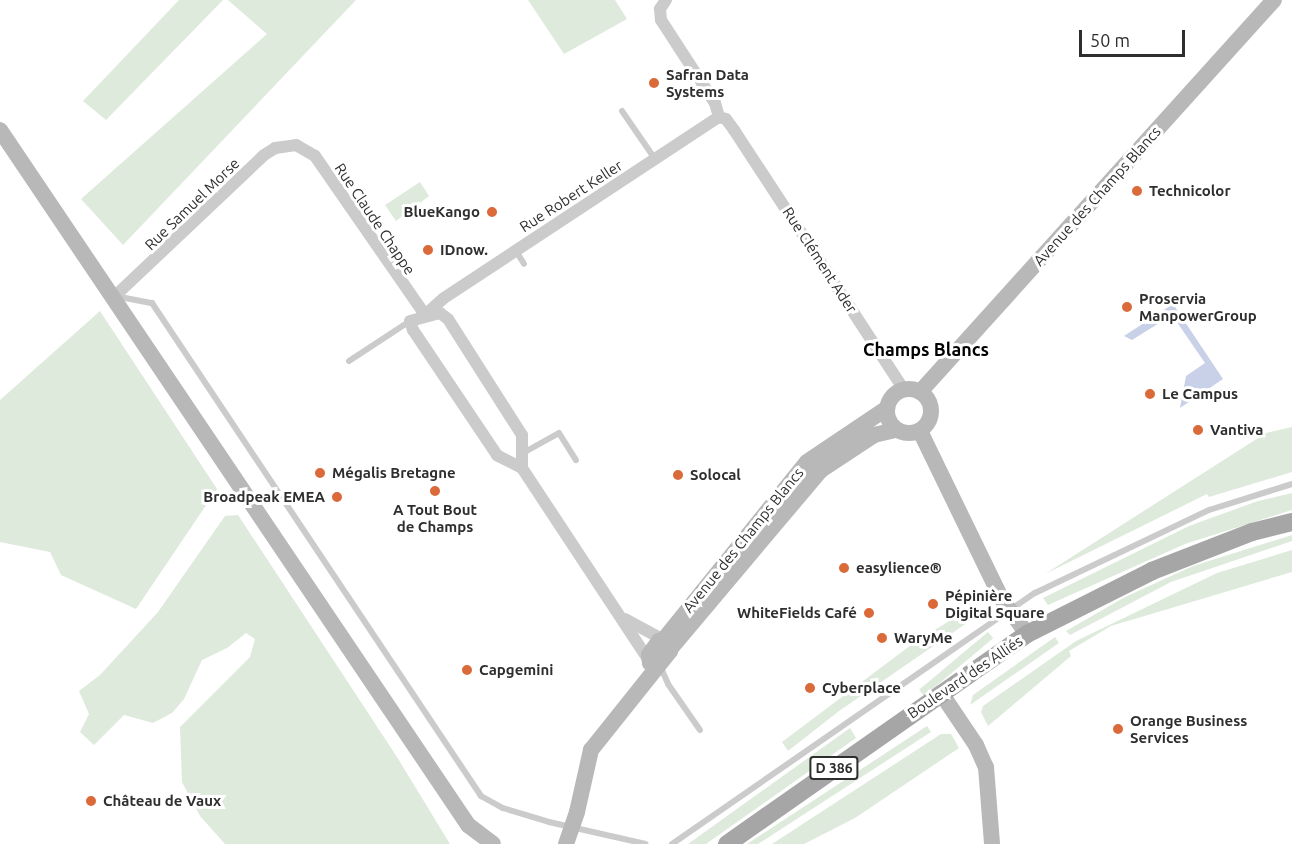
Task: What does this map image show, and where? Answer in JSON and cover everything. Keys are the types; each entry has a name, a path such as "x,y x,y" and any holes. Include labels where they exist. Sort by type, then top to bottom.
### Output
{"main road":[{"name":"Boulevard des Alliés","path":"727,844 1027,634 1152,571 1252,532 1292,522"}],"street":[{"path":"666,0 660,9 661,20 715,103 719,117"},
{"name":"Avenue des Champs Blancs","path":"912,391 1274,0"},
{"name":"Rue Clément Ader","path":"719,117 726,119 734,130 912,391"},
{"name":"Rue Robert Keller","path":"425,315 430,307 719,117"},
{"path":"0,130 115,296 238,484 468,825 493,844"},
{"name":"Rue Samuel Morse","path":"115,296 264,155 275,148 296,145"},
{"name":"Rue Claude Chappe","path":"296,145 315,156 425,315"},
{"path":"522,468 522,435 448,319 440,313 425,315 410,321 413,330 498,455 522,468 655,662"},
{"path":"912,391 931,411 927,425 920,431 910,434 896,430 890,422 887,408 893,396 912,391"},
{"name":"Avenue des Champs Blancs","path":"666,642 807,462 887,408"},
{"name":"Avenue des Champs Blancs","path":"666,642 820,470 874,435 896,430"},
{"path":"920,431 1009,609 1027,634"},
{"path":"566,844 570,826 577,812 591,750 655,662 666,642 624,618"},
{"path":"941,693 972,738 986,767 992,844"},
{"path":"468,825 472,844"}],"lane":[{"path":"622,111 655,159"},
{"path":"516,251 524,264"},
{"path":"115,296 152,303 481,796 503,808 646,844"},
{"path":"349,361 410,321"},
{"path":"522,454 559,432 576,460"},
{"path":"672,844 1009,609 1188,519 1292,484"},
{"path":"655,662 700,730"}],"green space":[{"path":"179,0 223,0 106,120 83,101"},
{"path":"228,0 356,0 123,245 81,199 267,34"},
{"path":"528,0 615,0 627,19 564,54"},
{"path":"420,182 429,196 396,221 385,205"},
{"path":"100,311 217,489 136,609 61,575 50,552 0,542 0,400"},
{"path":"1292,427 1292,472 1209,497 1207,494 1045,574 1266,433"},
{"path":"1292,493 1292,510 1185,544 1048,605 1043,598 1189,526 1258,501"},
{"path":"238,515 397,757 450,844 225,844 200,816 182,782 180,727 250,657 255,639 246,633 227,648 202,660 184,699 172,713 153,723 124,715 94,745 80,732 89,714 79,691 100,675 158,612 225,516"},
{"path":"1292,535 1292,541 1171,582 1070,635 1066,631 1125,597 1193,566"},
{"path":"1292,550 1292,572 1111,626 1069,651 1071,656 988,726 981,712 983,706 1076,641 1217,573"},
{"path":"977,604 977,616 839,711 788,751 782,742 915,642"},
{"path":"988,632 993,638 924,696 919,690"},
{"path":"1055,637 1059,643 970,705 973,695"},
{"path":"927,726 931,732 758,844 747,844"},
{"path":"850,728 856,738 706,844 688,844"},
{"path":"941,734 951,734 959,748 855,818 804,844 772,844"}],"water":[{"path":"1173,304 1223,379 1180,408 1186,376 1205,363 1172,315 1132,340 1124,336"}],"place":[{"name":"Safran Data Systems","path":"654,83"},
{"name":"Technicolor","path":"1137,191"},
{"name":"BlueKango","path":"492,212"},
{"name":"IDnow.","path":"428,250"},
{"name":"Proservia ManpowerGroup","path":"1127,307"},
{"name":"Le Campus","path":"1150,394"},
{"name":"Vantiva","path":"1198,430"},
{"name":"Mégalis Bretagne","path":"320,473"},
{"name":"Solocal","path":"678,475"},
{"name":"A Tout Bout de Champs","path":"435,491"},
{"name":"Broadpeak EMEA","path":"337,497"},
{"name":"easylience®","path":"844,568"},
{"name":"Pépinière Digital Square","path":"933,604"},
{"name":"WhiteFields Café","path":"869,613"},
{"name":"WaryMe","path":"882,638"},
{"name":"Capgemini","path":"467,670"},
{"name":"Cyberplace","path":"810,688"},
{"name":"Orange Business Services","path":"1118,729"},
{"name":"Château de Vaux","path":"91,801"}],"district":[{"name":"Champs Blancs","path":"926,349"}]}
